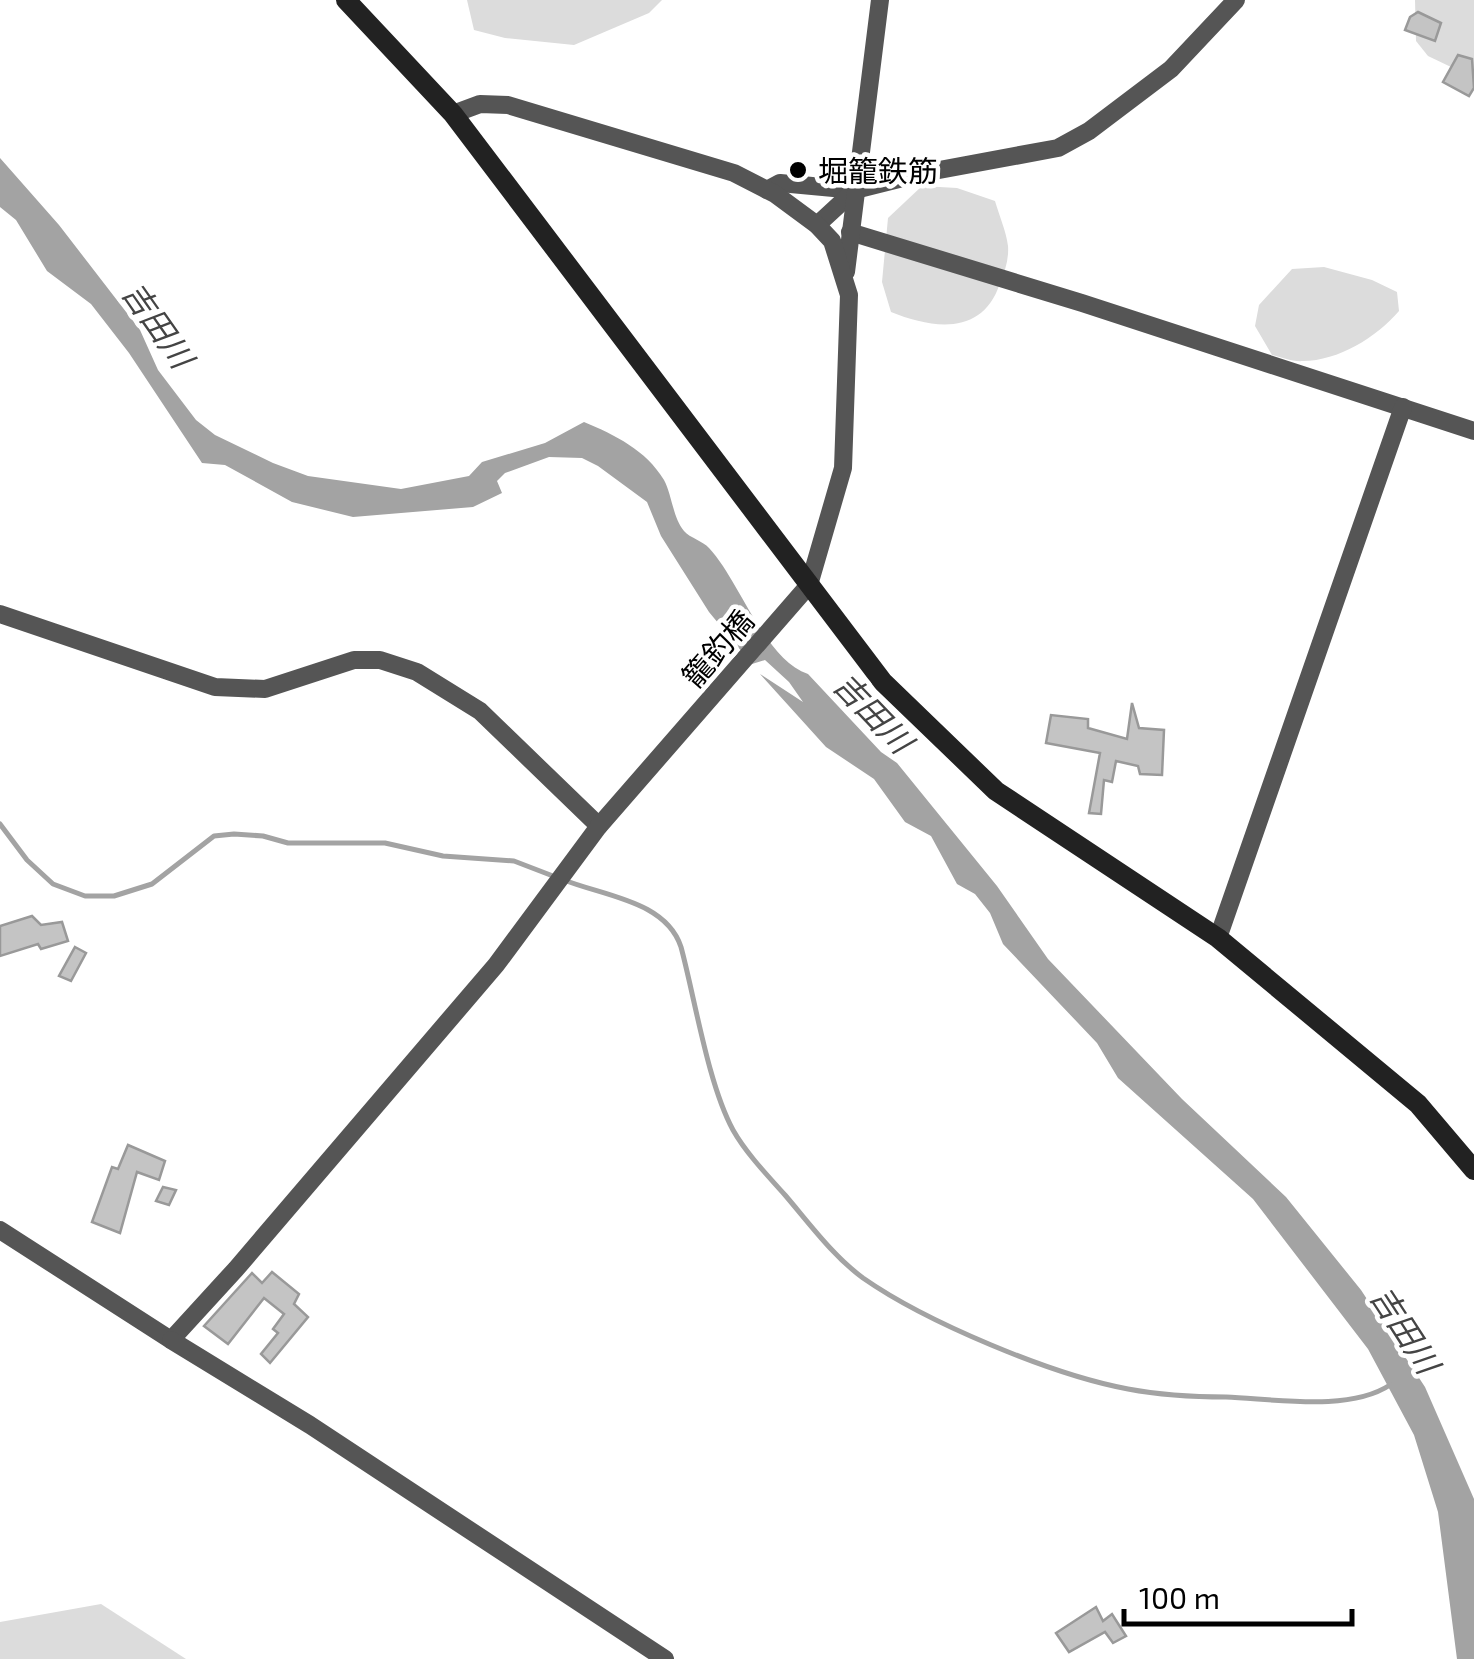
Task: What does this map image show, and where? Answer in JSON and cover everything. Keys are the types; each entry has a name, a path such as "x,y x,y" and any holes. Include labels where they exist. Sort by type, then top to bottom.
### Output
{"street":[{"path":"346,0 453,114 883,682 996,792 1218,938 1418,1104 1474,1170"},
{"path":"844,282 880,0"},
{"path":"767,190 780,183 855,190 1058,148 1089,130 1171,69 1236,0"},
{"path":"453,114 480,104 508,105 734,173 818,225 832,241 849,295 843,468 809,585"},
{"path":"818,225 855,190"},
{"path":"850,232 1082,302 1474,431"},
{"path":"1218,938 1403,407"},
{"name":"籠釣橋","path":"171,1340 496,965 599,826 809,585"},
{"path":"0,614 215,688 265,689 354,660 380,660 417,672 480,711 599,826"},
{"path":"0,1230 310,1425 665,1659"}],"shaded area":[{"path":"467,0 662,0 649,13 574,45 505,38 474,30"},
{"path":"1415,0 1474,0 1474,78 1428,56 1416,41"},
{"name":"吉田川","path":"0,158 59,225 140,330 158,370 196,420 215,435 273,463 308,476 401,489 469,476 482,462 545,443 584,422 618,438 657,469 680,526 720,562 778,653 808,674 881,752 897,763 997,886 1048,959 1182,1099 1286,1197 1361,1290 1425,1387 1474,1499 1474,1659 1457,1659 1438,1512 1414,1435 1368,1349 1253,1199 1118,1078 1097,1043 1003,944 990,913 975,894 957,884 931,836 905,822 874,779 826,747 760,674 803,702 789,682 765,660 752,664 709,612 661,536 647,502 582,458 549,457 505,473 497,481 502,493 473,507 353,517 292,502 225,465 202,463 129,353 91,304 47,271 16,220 0,207"},
{"path":"922,186 957,188 995,201 1007,240 1006,265 992,300 969,320 939,324 891,312 882,282 888,218"},
{"path":"1324,267 1372,280 1397,292 1399,311 1368,338 1330,357 1299,361 1272,355 1255,326 1259,305 1292,269"},
{"path":"101,1604 186,1659 0,1659 0,1622"}],"building":[{"path":"1418,12 1441,23 1435,41 1405,30 1410,17"},
{"path":"1458,55 1472,59 1474,88 1469,96 1443,82"},
{"path":"1132,703 1139,728 1164,730 1162,775 1140,774 1138,766 1116,761 1112,782 1104,780 1101,814 1089,813 1100,753 1046,743 1051,715 1088,719 1088,728 1127,739"},
{"path":"32,916 41,925 62,922 68,941 41,949 38,944 0,956 0,926"},
{"path":"75,947 86,953 71,981 59,976"},
{"path":"128,1145 165,1161 159,1180 137,1172 120,1233 92,1222 112,1167 118,1169"},
{"path":"163,1187 176,1190 169,1205 156,1201"},
{"path":"272,1272 299,1294 294,1304 308,1317 270,1363 261,1354 278,1333 273,1329 284,1314 264,1298 228,1344 204,1326 252,1273 262,1283"},
{"path":"1096,1607 1103,1621 1112,1614 1126,1636 1113,1643 1105,1632 1069,1652 1056,1633"}],"waterway":[{"path":"0,824 27,860 53,884 85,896 114,896 152,884 214,836 234,834 288,843 385,843 443,856 514,861 553,876"},
{"path":"564,880 632,902 662,919 673,932 681,947 716,1089 733,1130 757,1164 831,1249 889,1295 991,1345 1063,1372 1128,1389 1311,1402 1354,1399 1390,1385"}],"place":[{"name":"堀籠鉄筋","path":"798,170"}]}
